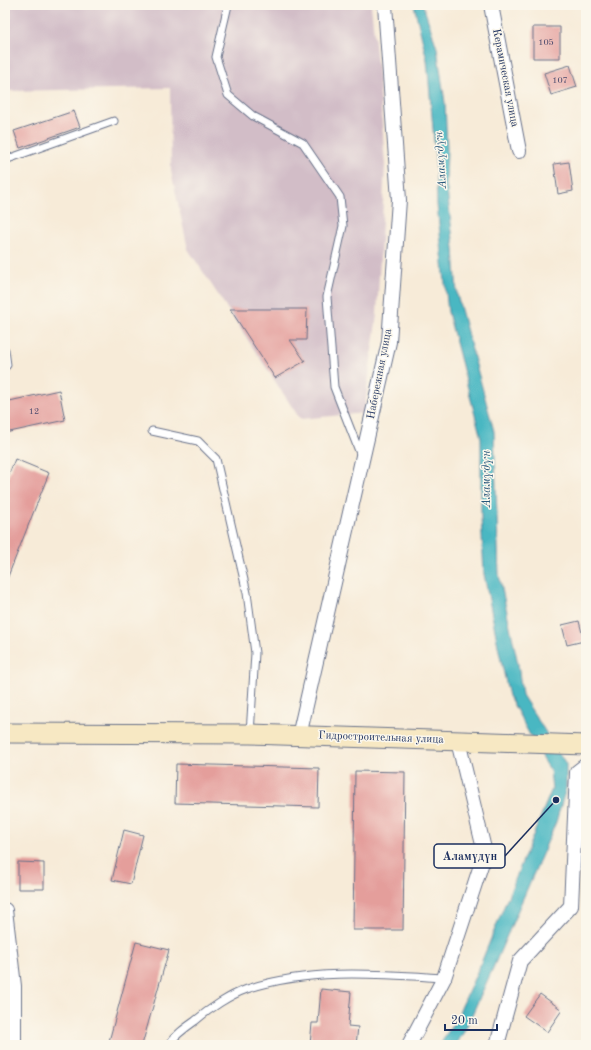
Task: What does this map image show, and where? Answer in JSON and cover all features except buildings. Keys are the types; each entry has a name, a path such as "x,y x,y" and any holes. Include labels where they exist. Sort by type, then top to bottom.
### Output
{"street":[{"name":"Набережная улица","path":"299,736 389,342 399,200 386,5"},
{"name":"Керамическая улица","path":"491,5 519,151"},
{"name":"Гидростроительная улица","path":"5,733 250,734 458,741 485,853 444,978 409,1045"},
{"path":"458,741 586,745"},
{"path":"496,1045 520,961 571,906 577,772 586,765"},
{"path":"5,910 14,986 14,1045"}],"lane":[{"path":"228,5 216,57 228,95 253,116 303,143 340,197 343,226 327,297 334,387 362,458"},
{"path":"5,160 114,121"},
{"path":"5,350 7,365 5,367"},
{"path":"152,431 198,441 216,459 247,593 255,652 250,734"},
{"path":"168,1045 173,1038 210,1009 246,990 290,978 333,974 391,974 444,978"}],"shaded area":[{"path":"5,5 371,5 380,93 385,166 377,314 364,413 300,419 188,249 171,171 170,88 5,91"}],"water":[{"path":"414,5 423,5 437,48 445,103 447,149 446,182 454,248 457,295 494,431 499,575 518,664 522,695 566,764 566,788 556,822 493,968 465,1030 456,1045 440,1045 457,1017 481,963 552,789 550,770 509,696 484,574 481,517 481,438 448,312 437,205 435,151 427,60"}],"place":[{"name":"Аламүдүн","path":"556,800"}]}
